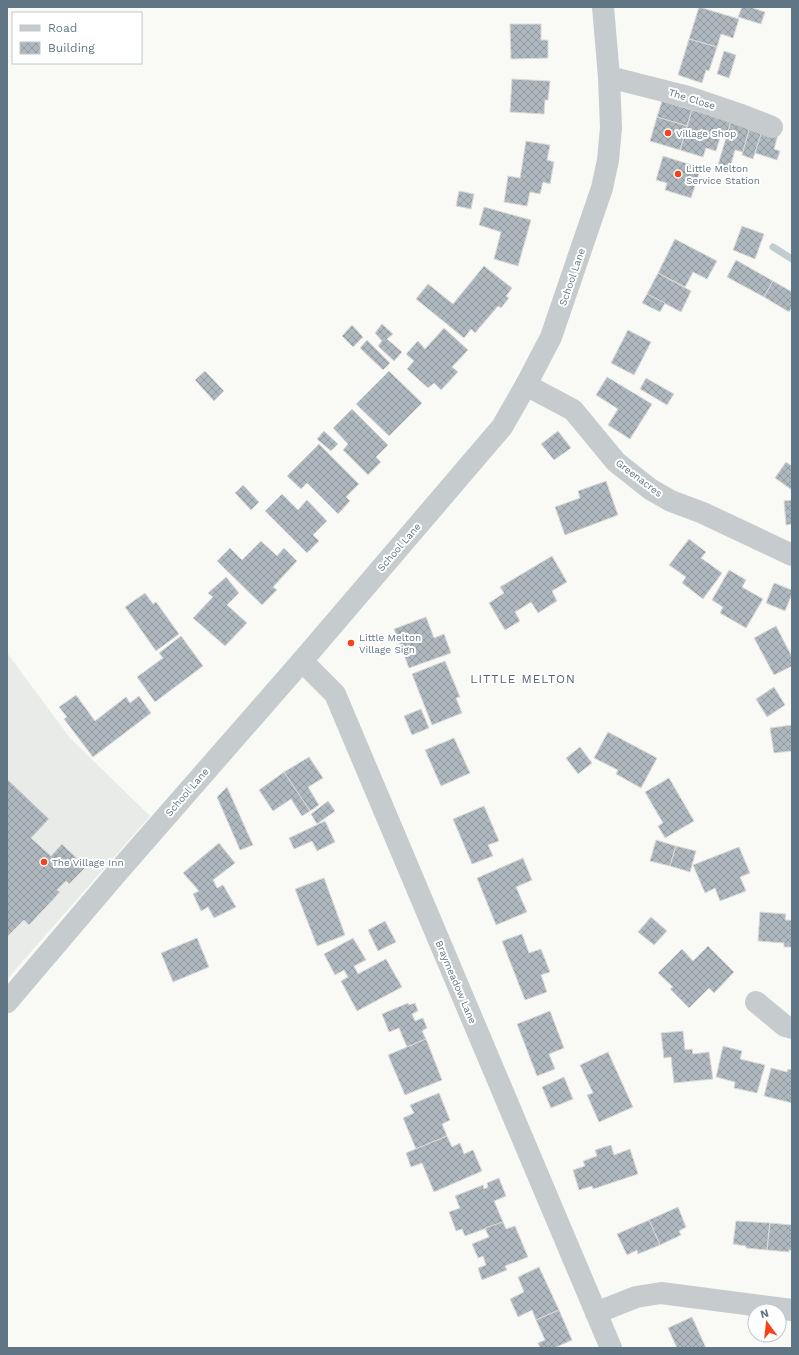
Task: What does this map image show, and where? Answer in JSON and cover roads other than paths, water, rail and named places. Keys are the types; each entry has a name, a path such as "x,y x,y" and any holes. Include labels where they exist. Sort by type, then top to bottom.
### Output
{"street":[{"name":"School Lane","path":"7,1002 502,427 551,337 602,188 608,160 611,128 609,77 603,7"},
{"name":"The Close","path":"609,77 688,97 772,127"},
{"name":"Greenacres","path":"526,385 573,410 616,462 650,490 671,502 703,513 792,555"},
{"name":"Braymeadow Lane","path":"302,661 335,694 611,1348"},
{"path":"756,1002 785,1026 792,1028"},
{"path":"596,1312 636,1297 661,1293 792,1310"}],"waterway":[{"path":"773,247 792,259"}],"place":[{"name":"Village Shop","path":"668,133"},
{"name":"Little Melton Service Station","path":"678,174"},
{"name":"Little Melton Village Sign","path":"351,643"},
{"name":"The Village Inn","path":"44,862"}],"district":[{"name":"LITTLE MELTON","path":"523,679"}]}
